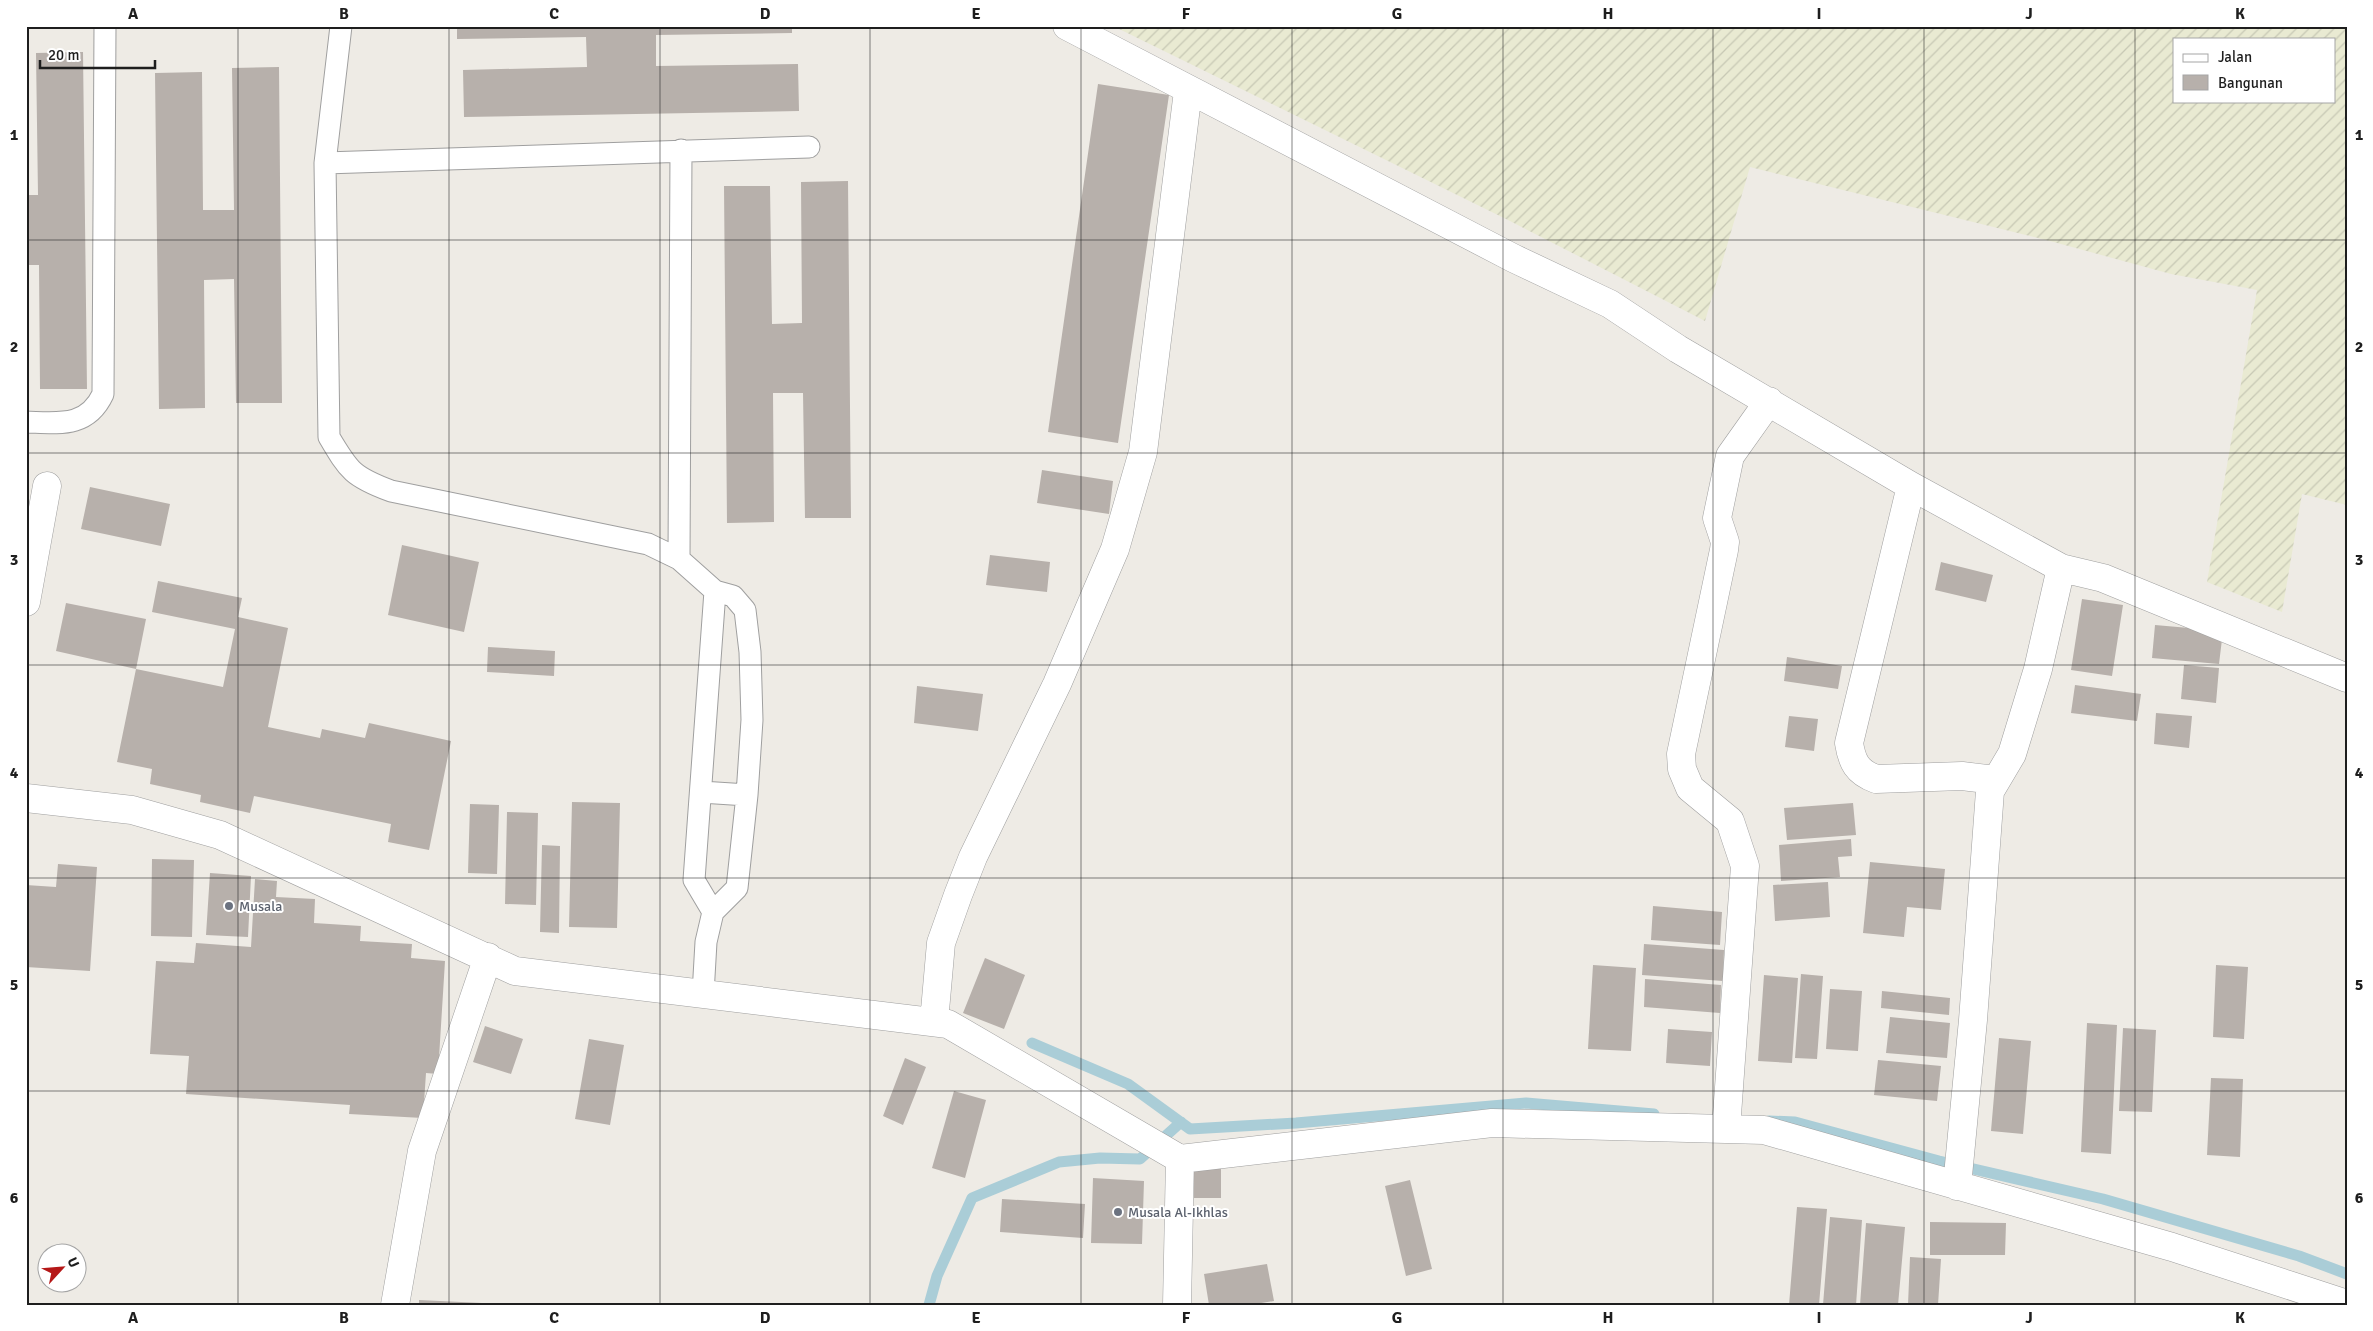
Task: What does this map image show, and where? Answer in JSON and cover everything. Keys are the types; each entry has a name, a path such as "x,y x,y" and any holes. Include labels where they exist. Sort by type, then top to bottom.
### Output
{"street":[{"path":"1067,26 1188,91 1513,258 1610,304 1678,349 1911,486 2061,568 2103,578 2347,678"},
{"path":"934,1022 941,943 958,895 973,857 1057,684 1115,549 1143,452 1188,91"},
{"path":"1726,1129 1745,866 1730,821 1690,788 1682,769 1681,754 1724,550 1724,542 1717,518 1724,477 1734,448 1769,401"},
{"path":"26,602 47,486"},
{"path":"1911,486 1849,743 1851,754 1855,766 1864,774 1876,779 1962,776 1995,780"},
{"path":"1958,1186 1990,791 1995,780 2007,764 2015,745 2038,669 2061,568"},
{"path":"26,798 132,810 220,835 515,971 948,1024 1180,1159 1492,1123 1764,1130 2172,1247 2347,1304"},
{"path":"395,1305 422,1151 488,957"},
{"path":"1177,1305 1180,1159"}],"lane":[{"path":"26,422 79,420 97,406 103,394 105,26"},
{"path":"341,26 326,163 329,437 345,464 362,480 391,491 648,544 680,559 714,591 733,596 745,610 750,652 752,720 747,795 737,888 713,912 706,942 703,994"},
{"path":"326,163 809,147"},
{"path":"680,559 681,150"},
{"path":"713,912 694,880 714,591"},
{"path":"701,792 747,795"}],"green space":[{"path":"1113,26 2347,26 2347,505 2302,494 2282,612 2207,582 2257,290 2171,274 2050,241 1750,167 1705,321 1508,220"}],"building":[{"path":"457,26 792,26 792,33 656,35 656,66 798,64 799,111 464,117 463,70 587,67 586,37 457,39"},
{"path":"83,52 87,389 40,389 39,265 26,265 26,195 38,195 36,53"},
{"path":"279,67 282,403 236,403 234,279 204,280 205,408 159,409 155,73 202,72 203,210 234,210 232,68"},
{"path":"1098,84 1169,95 1118,443 1048,432"},
{"path":"848,181 851,518 805,518 803,393 773,393 774,522 727,523 724,186 770,186 772,324 802,323 801,182"},
{"path":"1042,470 1113,481 1109,514 1037,503"},
{"path":"90,487 170,504 161,546 81,529"},
{"path":"402,545 479,562 464,632 388,615"},
{"path":"990,555 1050,562 1047,592 986,585"},
{"path":"1941,562 1993,575 1986,602 1935,590"},
{"path":"158,581 242,598 238,617 288,628 268,727 320,738 322,729 365,738 369,723 451,741 429,850 388,842 391,824 254,796 250,813 200,802 201,795 150,784 152,769 117,762 136,669 223,687 235,629 152,612"},
{"path":"2082,599 2123,605 2112,676 2071,670"},
{"path":"66,603 146,619 136,669 56,651"},
{"path":"2155,625 2223,631 2219,664 2152,658"},
{"path":"488,647 555,651 554,676 487,672"},
{"path":"1787,657 1842,666 1838,689 1784,681"},
{"path":"2184,665 2219,668 2216,703 2181,699"},
{"path":"2075,685 2141,694 2137,721 2071,713"},
{"path":"917,686 983,694 978,731 914,723"},
{"path":"2156,713 2192,716 2189,748 2154,744"},
{"path":"1789,716 1818,719 1814,751 1785,747"},
{"path":"572,802 620,803 617,928 569,927"},
{"path":"1853,803 1856,835 1787,840 1784,808"},
{"path":"470,804 499,805 497,874 468,873"},
{"path":"507,812 538,813 536,905 505,904"},
{"path":"1851,839 1852,856 1838,857 1840,877 1781,881 1779,845"},
{"path":"542,845 560,846 559,933 540,932"},
{"path":"152,859 194,860 192,937 151,936"},
{"path":"1870,862 1945,869 1941,910 1907,907 1904,937 1863,933"},
{"path":"58,864 97,867 90,971 26,967 26,885 56,887"},
{"name":"Musala","path":"210,873 251,876 248,937 206,935"},
{"path":"255,879 277,881 276,897 315,899 314,923 361,926 360,941 412,944 411,958 445,961 438,1074 426,1073 423,1118 349,1114 350,1105 186,1094 189,1056 150,1054 156,961 194,963 196,943 251,947"},
{"path":"1828,882 1830,917 1775,921 1773,885"},
{"path":"1653,906 1722,912 1720,945 1651,940"},
{"path":"1644,944 1724,950 1723,981 1642,975"},
{"path":"985,958 1025,975 1004,1029 963,1013"},
{"path":"1593,965 1636,968 1631,1051 1588,1049"},
{"path":"2216,965 2248,967 2244,1039 2213,1037"},
{"path":"1801,974 1823,976 1817,1059 1795,1058"},
{"path":"1764,975 1798,978 1792,1063 1758,1061"},
{"path":"1645,979 1721,985 1720,1013 1644,1007"},
{"path":"1830,989 1862,991 1858,1051 1826,1049"},
{"path":"1882,991 1950,998 1949,1015 1881,1008"},
{"path":"1890,1017 1950,1023 1947,1058 1886,1053"},
{"path":"2087,1023 2117,1025 2111,1154 2081,1152"},
{"path":"485,1026 523,1039 511,1074 473,1062"},
{"path":"2123,1028 2156,1030 2152,1112 2119,1111"},
{"path":"1668,1029 1712,1032 1710,1066 1666,1063"},
{"path":"1999,1038 2031,1041 2023,1134 1991,1131"},
{"path":"589,1039 624,1045 610,1125 575,1119"},
{"path":"905,1058 926,1067 903,1125 883,1116"},
{"path":"1878,1060 1941,1066 1937,1101 1874,1095"},
{"path":"2211,1078 2243,1079 2240,1157 2207,1155"},
{"path":"954,1091 986,1100 965,1178 932,1168"},
{"path":"1221,1167 1221,1198 1194,1198 1193,1168"},
{"name":"Musala Al-Ikhlas","path":"1093,1178 1144,1181 1142,1244 1091,1243"},
{"path":"1410,1180 1432,1269 1406,1276 1385,1186"},
{"path":"1002,1199 1085,1204 1083,1238 1000,1232"},
{"path":"1797,1207 1827,1209 1819,1305 1789,1305"},
{"path":"1830,1217 1862,1220 1856,1305 1823,1305"},
{"path":"1930,1222 2006,1223 2005,1255 1930,1255"},
{"path":"1866,1223 1905,1227 1898,1305 1860,1305"},
{"path":"1910,1257 1941,1259 1938,1305 1908,1305"},
{"path":"1267,1264 1274,1301 1249,1305 1209,1305 1204,1274"},
{"path":"419,1300 482,1303 482,1305 419,1305"}],"waterway":[{"path":"1032,1043 1128,1084 1190,1129 1296,1123 1526,1103 1654,1114"},
{"path":"1769,1121 1795,1122 1939,1161 2103,1199 2299,1256 2347,1274"},
{"path":"929,1305 937,1276 972,1198 1059,1162 1100,1158 1140,1159 1181,1122"}],"place":[{"name":"Musala","path":"229,906"},
{"name":"Musala Al-Ikhlas","path":"1118,1212"}]}
